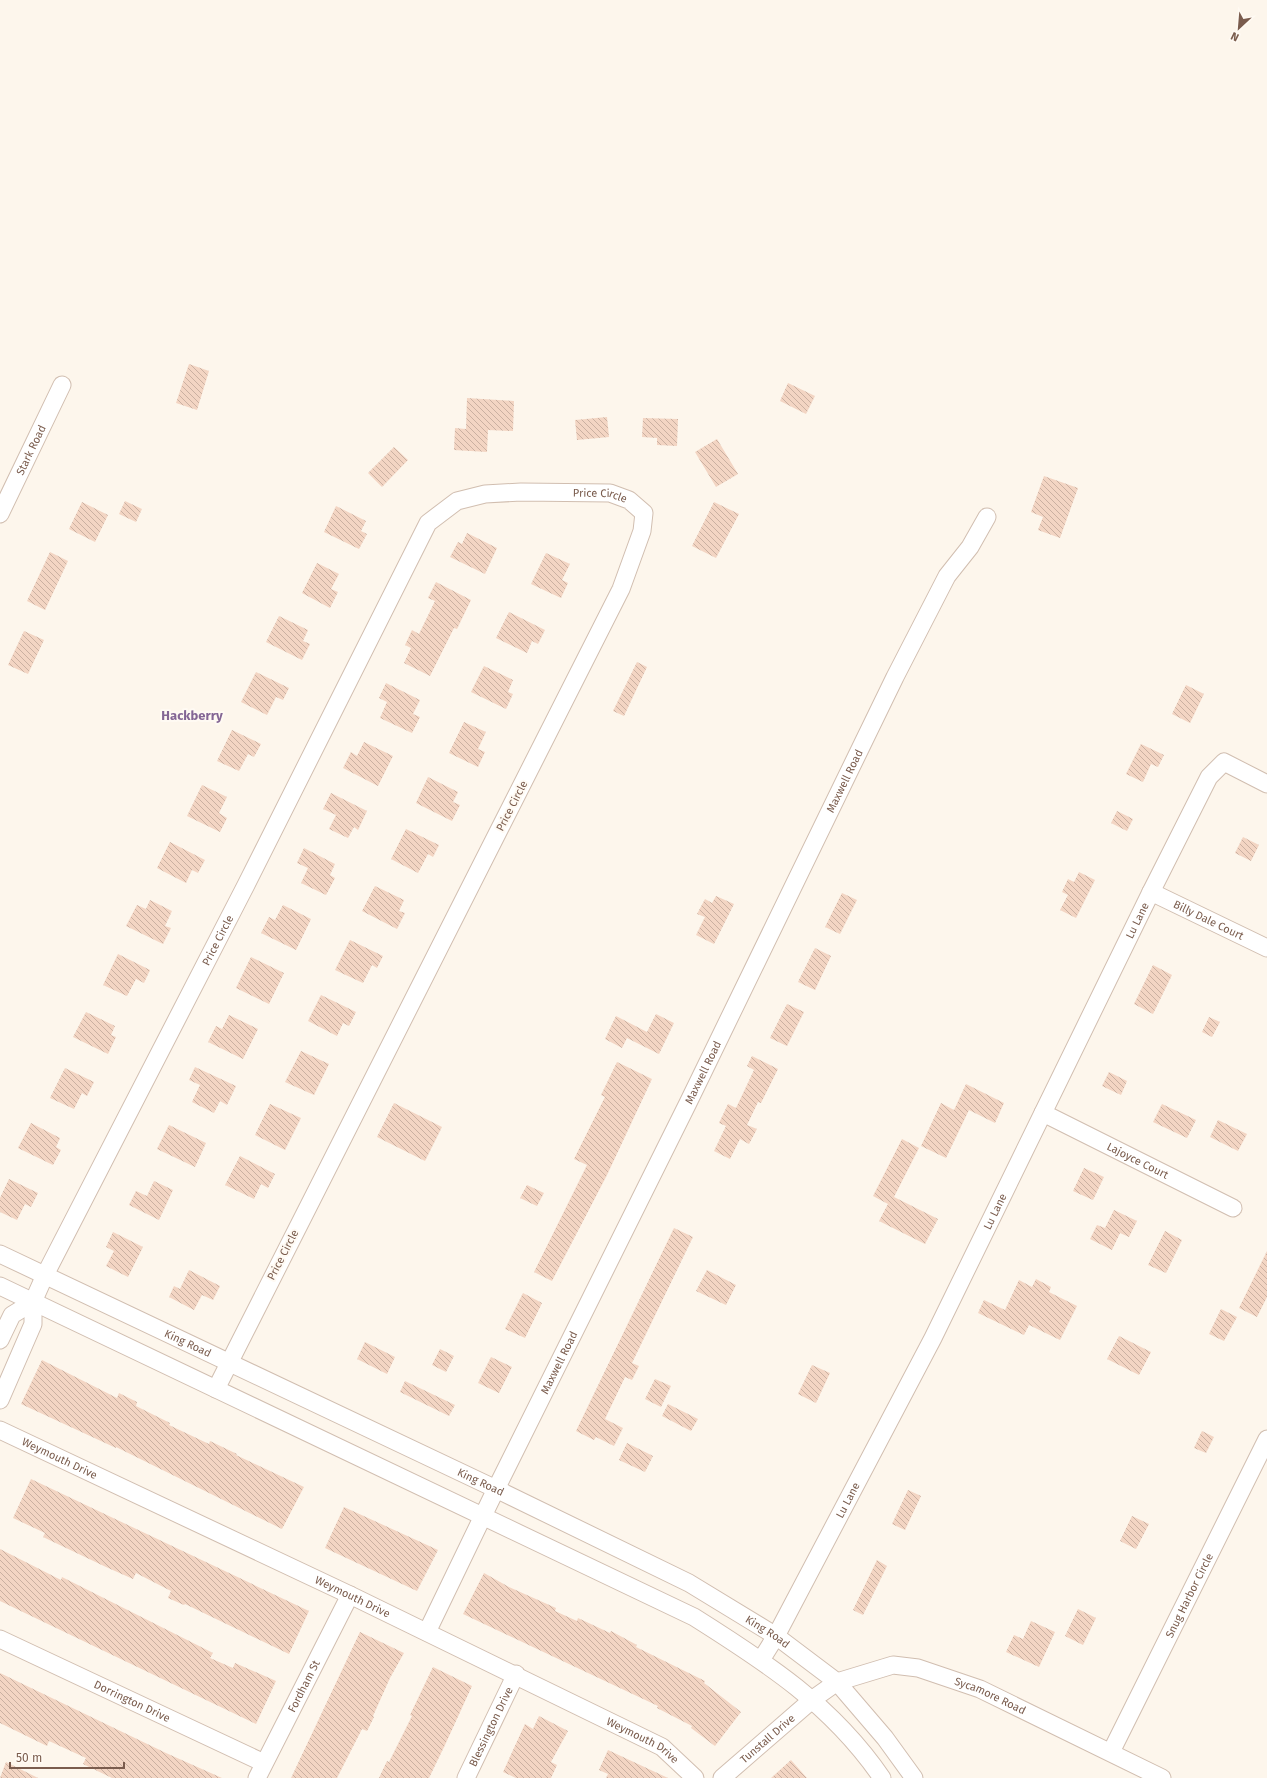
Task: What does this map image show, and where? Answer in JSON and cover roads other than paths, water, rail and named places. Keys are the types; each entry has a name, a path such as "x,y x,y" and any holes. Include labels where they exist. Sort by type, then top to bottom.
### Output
{"street":[{"name":"Stark Road","path":"0,514 62,386"},
{"name":"Price Circle","path":"45,1275 246,885 428,522 458,501 484,494 521,492 610,494 629,500 644,513 642,531 621,589 508,814 227,1363 216,1389"},
{"name":"Maxwell Road","path":"427,1632 496,1489 688,1103 895,677 947,576 970,547 987,517"},
{"name":"Lu Lane","path":"761,1660 776,1636 933,1338 1151,892 1209,777 1224,762 1267,784"},
{"name":"Billy Dale Court","path":"1151,892 1267,948"},
{"name":"Lajoyce Court","path":"1043,1113 1233,1208"},
{"name":"King Road","path":"0,1254 227,1363 496,1489 689,1583 776,1636 837,1682 886,1738 914,1778"},
{"path":"0,1400 33,1324 33,1302 45,1275"},
{"path":"0,1286 694,1617 761,1660 813,1699 868,1757 882,1778"},
{"path":"0,1340 12,1315 33,1302"},
{"name":"Weymouth Drive","path":"0,1430 516,1674 662,1747 695,1778"},
{"name":"Snug Harbor Circle","path":"1111,1752 1267,1439"},
{"name":"Fordham St","path":"257,1778 350,1595"},
{"name":"Dorrington Drive","path":"0,1639 264,1763"},
{"name":"Sycamore Road","path":"813,1699 837,1682 893,1666 918,1668 980,1690 1111,1752 1162,1778"},
{"name":"Blessington Drive","path":"466,1778 516,1674"},
{"name":"Tunstall Drive","path":"722,1778 813,1699"}],"district":[{"name":"Hackberry","path":"192,715"}]}
